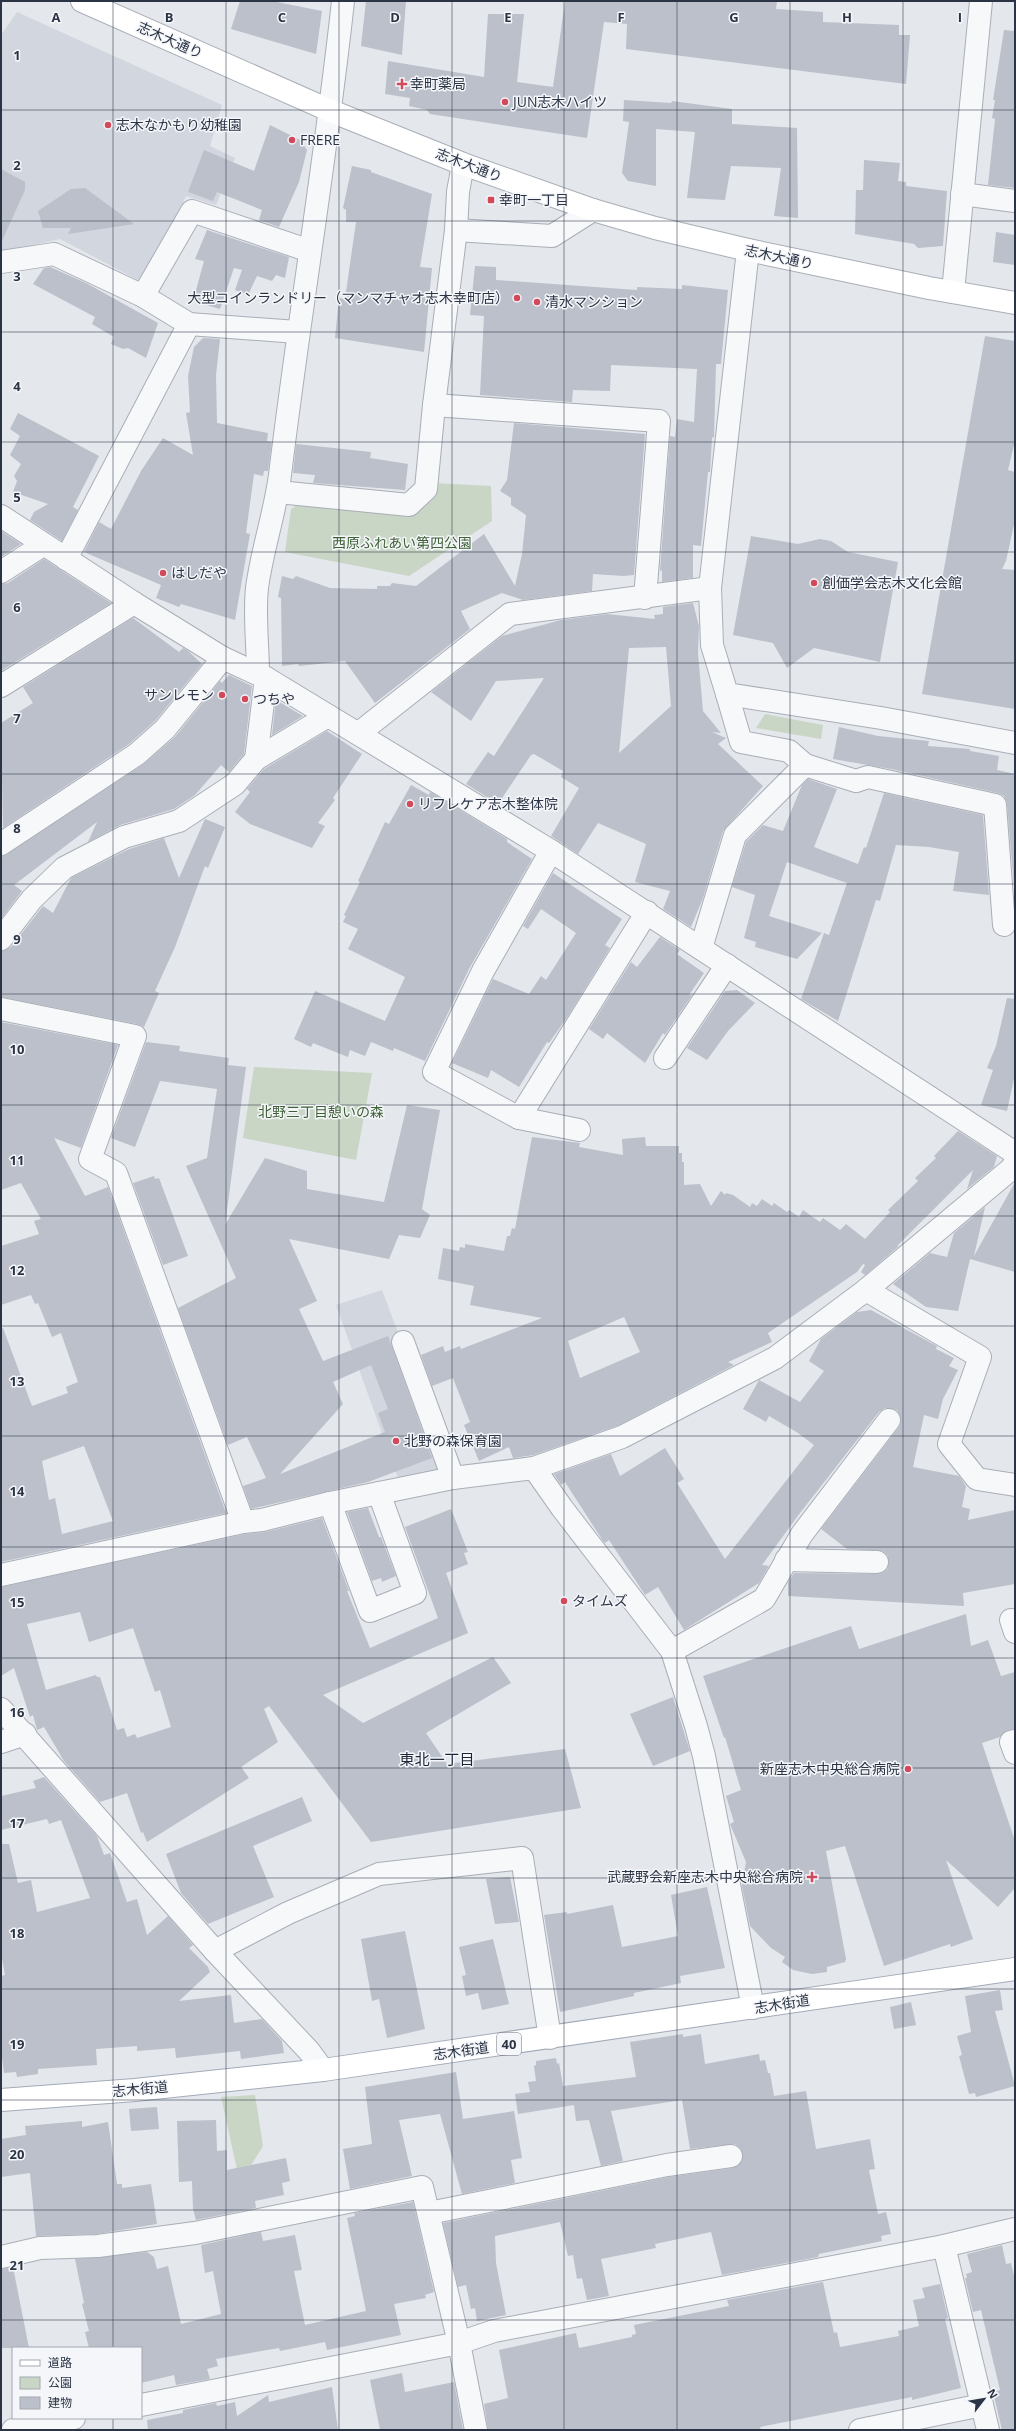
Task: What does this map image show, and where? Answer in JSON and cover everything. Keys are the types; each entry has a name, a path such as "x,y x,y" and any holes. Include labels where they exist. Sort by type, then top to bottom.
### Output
{"main road":[{"name":"志木大通り","path":"82,1 331,111 463,164 593,210 654,228 748,250 953,292 1015,303"},
{"name":"志木街道","path":"1,2100 135,2090 323,2070 1015,1969"}],"street":[{"path":"256,759 262,676 257,589 269,525 278,492 297,332 331,111 343,1"},
{"path":"953,292 980,1"},
{"path":"278,492 409,505 426,489 434,405 456,230 458,192 463,164"},
{"path":"962,194 1015,201"},
{"path":"456,230 552,236 593,210"},
{"path":"143,296 192,211 310,251"},
{"path":"748,250 710,588 712,645 742,742 789,751 805,765 856,782 868,777 995,805 1004,925"},
{"path":"1,262 54,254 143,296 189,324 297,332"},
{"path":"66,559 189,324"},
{"path":"434,405 659,421 645,598"},
{"path":"1,516 43,545 223,658 262,676 359,733 551,851 647,912 1015,1153"},
{"path":"1,572 43,545"},
{"path":"359,733 510,614 645,598 710,588"},
{"path":"1,686 134,603"},
{"path":"1,844 137,754 165,729 223,658"},
{"path":"727,694 881,718 1015,744"},
{"path":"1,939 32,899 64,868 124,837 179,821 235,784 256,759 328,716"},
{"path":"701,948 735,835 805,765"},
{"path":"551,851 483,971 434,1072 520,1118 579,1130"},
{"path":"520,1118 647,912"},
{"path":"665,1058 727,965"},
{"path":"1,1008 135,1036 90,1158 116,1173 243,1522"},
{"path":"1,1575 243,1522 262,1520 330,1503 453,1478 534,1468 622,1437 714,1391 775,1358 866,1290 1011,1169 1015,1163"},
{"path":"866,1290 980,1357 950,1444 977,1479 1015,1485"},
{"path":"403,1342 453,1478"},
{"path":"672,1651 764,1599 802,1534 890,1420"},
{"path":"534,1468 562,1508 672,1651 704,1756 753,2008"},
{"path":"330,1503 370,1611 415,1593 379,1493"},
{"path":"786,1560 877,1562"},
{"path":"1,1709 25,1734 215,1951 309,2051 323,2070"},
{"path":"1,1742 25,1734"},
{"path":"1015,1741 1011,1742 1015,1753"},
{"path":"215,1951 288,1913 379,1874 522,1858 550,2038"},
{"path":"429,2213 667,2165 731,2156"},
{"path":"1,2257 40,2248 98,2246 194,2233 422,2187 459,2343 476,2430"},
{"path":"142,2405 459,2343 494,2331 944,2246 1015,2229"},
{"path":"944,2246 988,2430"},
{"path":"860,2430 982,2405"},
{"path":"13,2430 69,2419"}],"shaded area":[{"name":"志木なかもり幼稚園","path":"17,12 222,105 210,146 235,158 216,205 186,196 148,274 138,280 60,239 1,252 1,35"},
{"path":"382,1290 453,1478 402,1489 336,1305"}],"green space":[{"name":"西原ふれあい第四公園","path":"434,483 491,486 492,521 409,576 285,552 291,509 301,502 407,513 431,501"},
{"path":"765,714 823,725 821,739 756,728"},
{"name":"北野三丁目憩いの森","path":"254,1067 372,1073 356,1160 243,1138"},
{"path":"255,2095 263,2146 240,2183 221,2097"}],"building":[{"path":"240,1 272,1 322,11 316,54 231,29"},
{"path":"366,1 406,1 402,55 361,46"},
{"path":"565,1 777,1 776,9 823,12 823,22 899,25 899,35 910,35 906,84 626,49 627,24 604,22 587,138 430,114 427,110 409,106 410,98 385,94 388,61 484,77 488,14 524,14 517,82 553,87"},
{"path":"1004,30 1015,31 1015,188 988,185 995,119 992,118 995,100 993,100"},
{"path":"624,100 671,103 672,101 732,109 732,124 797,128 798,218 774,216 781,168 731,166 725,200 687,198 695,132 656,129 656,186 628,181 622,173 629,122 623,121"},
{"path":"270,125 300,140 307,150 299,182 279,227 259,220 262,210 217,192 213,201 188,192 204,150 254,171"},
{"path":"864,160 900,163 898,181 906,182 906,186 947,191 943,246 918,248 914,244 855,234 856,190 863,190"},
{"path":"352,166 371,170 371,172 432,194 420,267 432,268 424,352 335,338 339,298 345,299 356,222 346,222 346,210 343,208"},
{"path":"1,169 25,182 25,190 1,243"},
{"path":"85,188 134,224 68,234 71,228 43,228 38,211 71,189"},
{"path":"207,230 289,257 285,278 276,275 272,281 257,276 248,295 235,290 242,270 234,268 220,309 193,301 204,261 195,259"},
{"path":"996,232 1015,235 1015,265 993,262"},
{"path":"475,266 496,267 496,280 637,290 637,287 682,289 682,285 728,290 721,364 716,364 714,437 712,438 710,472 708,472 701,546 693,545 693,578 662,582 662,570 660,571 670,436 675,437 677,419 694,422 697,369 611,365 610,391 573,390 572,402 480,395 484,316 470,315"},
{"path":"50,267 86,283 158,323 146,358 128,348 123,349 111,344 114,337 92,324 95,317 33,284 44,268"},
{"path":"985,336 1015,341 1015,441 1008,470 1015,472 1015,520 1006,561 1002,569 1015,570 1015,709 922,694"},
{"path":"203,338 220,339 216,375 217,423 268,433 267,441 272,442 268,471 264,471 263,476 254,474 246,533 250,534 235,620 181,604 179,607 156,598 161,585 84,552 99,522 111,529 141,471 163,438 193,455 186,413 190,412 188,376 194,347"},
{"path":"18,413 99,456 73,507 78,510 62,541 30,520 34,512 48,504 13,492 17,481 14,476 21,464 10,455 20,436 10,429"},
{"path":"514,423 645,434 634,575 623,576 593,574 592,591 523,600 502,593 461,611 470,629 375,703 345,661 299,666 298,664 282,666 281,598 278,597 282,576 293,579 296,576 330,588 377,589 377,586 390,586 392,583 416,586 484,534 515,586 522,554 526,515 511,505 511,498 500,491 507,480"},
{"path":"296,444 371,452 370,458 408,464 405,490 313,483 315,475 293,473"},
{"path":"1,531 21,544 1,557"},
{"path":"751,536 798,544 820,539 831,541 848,552 898,562 880,662 814,648 787,668 773,643 733,635"},
{"path":"44,559 111,603 1,671 1,584 8,583"},
{"path":"693,603 699,626 698,653 703,711 721,733 712,732 726,738 718,744 763,786 723,831 703,898 691,927 663,909 670,891 635,882 646,844 598,823 578,854 551,836 579,788 561,777 563,771 534,754 531,755 498,804 466,784 488,752 494,756 544,678 496,681 471,721 431,692 502,636 561,620 607,614 655,619 654,615 663,614 663,607","holes":["666,647 671,706 619,753 629,648"]},
{"path":"133,618 179,652 183,648 187,650 202,664 156,720 129,744 3,828 1,723 33,703 23,687"},
{"path":"229,675 252,686 244,754 229,772 221,765 195,795 174,809 120,825 88,842 97,822 14,885 22,891 1,919 1,857 145,763 175,737 220,681 222,683"},
{"path":"276,700 303,716 272,735"},
{"path":"839,727 878,736 929,741 928,746 970,749 970,751 999,756 997,770 1015,774 1015,898 1007,804 1004,796 998,793 891,769 833,759"},
{"path":"327,731 362,754 333,798 335,800 318,823 325,826 312,848 250,824 235,812 250,792 247,789 264,769"},
{"path":"808,779 837,789 814,847 858,864 864,847 866,848 884,793 983,815 989,895 953,891 959,852 929,847 896,845 880,901 876,900 838,1021 801,999 824,933 829,935 847,883 787,862 769,916 822,933 797,959 755,947 756,942 744,938 755,895 732,887 746,842 763,825 783,831 802,785"},
{"path":"411,785 429,795 430,792 432,793 507,839 507,842 532,859 469,969 425,1061 394,1048 393,1051 371,1042 365,1056 350,1050 348,1057 313,1043 311,1047 294,1039 315,991 385,1021 405,977 348,949 358,929 343,922 346,916 344,915 360,882 358,881 385,822 389,824"},
{"path":"205,819 225,827 208,868 205,866 175,947 155,991 159,993 144,1027 137,1024 1,997 1,951 11,947 43,906 53,913 71,878 129,849 164,838 179,878"},
{"path":"553,873 622,919 605,945 610,948 568,1016 549,1043 547,1042 519,1087 491,1070 488,1078 452,1063 493,979 529,994 541,976 546,980 576,933 541,909 528,929 523,926"},
{"path":"660,937 680,950 677,954 704,973 689,995 692,995 665,1035 663,1033 645,1063 607,1033 603,1039 589,1029 631,962 637,967"},
{"path":"737,990 755,1003 728,1031 707,1060 687,1048 725,991"},
{"path":"1007,998 1015,999 1015,1074 1007,1111 981,1105 993,1070 987,1068 996,1046"},
{"path":"1,1022 118,1045 81,1148 54,1138 85,1196 108,1187 226,1513 1,1562 1,1329 3,1328 32,1406 68,1393 66,1387 78,1382 61,1333 52,1337 38,1303 35,1304 31,1295 1,1305 1,1246 39,1234 34,1221 41,1219 21,1183 1,1190","holes":["84,1446 113,1521 62,1534 55,1498 49,1500 42,1461"]},
{"path":"146,1042 180,1046 179,1051 229,1058 228,1065 246,1067 225,1225 265,1158 307,1171 307,1189 384,1202 407,1105 440,1110 422,1209 430,1215 420,1238 399,1235 389,1259 289,1239 317,1301 299,1309 323,1361 388,1336 432,1458 368,1482 251,1509 243,1486 266,1478 247,1437 228,1445 178,1308 236,1278 186,1166 207,1158 217,1089 160,1081 135,1147 111,1138","holes":["371,1365 388,1409 378,1413 385,1432 280,1474 343,1404 333,1382"]},
{"path":"958,1131 997,1156 994,1167 967,1189 973,1170 897,1246 899,1246 865,1275 861,1272 865,1265 863,1264 857,1272 768,1333 772,1342 728,1362 734,1365 617,1426 534,1455 513,1458 509,1447 479,1461 464,1425 470,1422 453,1378 432,1386 421,1355 443,1346 445,1352 460,1346 461,1349 542,1318 470,1305 474,1286 438,1279 443,1248 459,1251 460,1247 465,1248 465,1244 504,1251 507,1236 510,1236 512,1228 515,1229 532,1137 580,1143 579,1147 623,1155 622,1139 645,1137 646,1146 679,1146 679,1153 682,1153 682,1162 684,1162 684,1185 700,1184 711,1206 721,1191 725,1195 726,1193 733,1195 750,1207 752,1203 757,1206 762,1199 772,1206 774,1203 787,1212 789,1210 799,1217 803,1210 820,1222 823,1218 840,1230 846,1224 865,1239 890,1212 888,1210 918,1181 915,1178 936,1158 934,1156","holes":["624,1317 640,1352 580,1378 568,1341"]},
{"path":"154,1176 155,1179 159,1178 188,1256 163,1265 133,1183"},
{"path":"1015,1182 1015,1272 970,1259 958,1311 926,1307 893,1284 930,1253 947,1257 954,1233 985,1207 974,1256"},
{"path":"871,1310 937,1346 936,1349 954,1358 949,1366 958,1370 943,1399 938,1419 924,1415 913,1467 959,1476 966,1486 962,1507 970,1509 968,1520 1015,1510 1015,1584 963,1593 964,1606 788,1596 788,1582 794,1573 877,1574 883,1573 888,1568 888,1556 883,1551 847,1549 821,1529 899,1427 901,1421 897,1410 885,1408 879,1412 800,1513 762,1565 769,1566 759,1583 684,1630 658,1587 645,1595 609,1540 605,1543 603,1541 565,1482 561,1485 554,1474 611,1454 620,1476 665,1448 684,1479 677,1483 725,1559 814,1445 798,1433 769,1416 766,1422 743,1409 759,1380 800,1402 824,1371 809,1361 821,1339 857,1312"},
{"path":"368,1508 396,1576 382,1582 381,1578 372,1581 347,1512"},
{"path":"451,1509 468,1552 464,1553 468,1564 446,1573 468,1633 323,1695 363,1723 493,1657 511,1683 426,1733 447,1764 565,1749 581,1808 371,1842 269,1706 264,1709 278,1742 241,1767 249,1778 147,1842 143,1832 141,1833 127,1793 100,1802 64,1761 44,1727 37,1730 33,1715 30,1717 14,1668 1,1676 1,1587 245,1534 265,1532 322,1518 349,1591 347,1591 370,1648 438,1618 405,1527","holes":["80,1612 89,1642 133,1628 155,1692 160,1690 171,1727 137,1738 135,1734 127,1737 124,1728 117,1730 100,1677 97,1677 96,1675 46,1690 27,1624"]},
{"name":"新座志木中央総合病院","path":"966,1614 971,1646 988,1640 1001,1676 1015,1672 1015,1729 1008,1730 1000,1737 982,1743 1015,1841 1015,1888 998,1907 946,1860 973,1939 951,1947 950,1944 884,1966 845,1846 826,1851 846,1959 845,1962 827,1967 827,1972 812,1974 793,1970 782,1962 785,1957 771,1948 750,1926 742,1886 746,1862 730,1824 734,1822 726,1796 741,1790 725,1737 724,1738 703,1676 851,1626 859,1649"},
{"path":"673,1697 690,1751 653,1766 630,1714"},
{"path":"44,1777 97,1836 104,1855 110,1853 127,1902 137,1899 147,1935 168,1916 193,1945 189,1948 208,1967 210,1972 179,2001 231,1995 234,2023 262,2019 282,2041 284,2053 241,2059 240,2051 176,2058 175,2048 137,2051 137,2046 96,2049 97,2065 38,2069 38,2074 17,2077 16,2072 4,2073 1,2050 1,1976 5,1975 1,1953 1,1844 9,1844 18,1883 31,1880 37,1912 90,1898 61,1820 49,1824 47,1819 1,1830 1,1796 36,1788 33,1781"},
{"path":"302,1797 312,1821 253,1846 274,1897 208,1924 181,1893 166,1854"},
{"path":"510,1877 519,1922 495,1924 486,1879"},
{"path":"707,1887 725,1968 680,1976 681,1983 634,1993 634,1996 560,2012 544,1915 567,1912 567,1914 613,1905 622,1947 678,1936 671,1895"},
{"path":"405,1931 425,2029 387,2038 379,1999 372,2001 361,1939"},
{"path":"493,1939 509,2004 482,2010 478,1993 466,1996 462,1976 466,1975 459,1947"},
{"path":"1000,1990 1003,2010 995,2011 1015,2086 976,2097 975,2093 969,2094 959,2056 962,2055 957,2036 971,2032 965,1996"},
{"path":"911,2002 916,2025 894,2029 890,2007"},
{"path":"683,2034 683,2037 701,2034 705,2064 759,2054 760,2061 765,2060 768,2073 770,2073 774,2096 806,2091 816,2149 870,2139 875,2169 869,2170 878,2214 886,2212 891,2234 881,2236 882,2241 819,2254 818,2257 722,2275 711,2232 655,2244 656,2248 601,2259 609,2296 587,2300 582,2278 577,2279 573,2255 568,2256 560,2222 495,2236 496,2263 506,2315 477,2321 475,2308 471,2309 466,2285 458,2287 443,2223 669,2177 733,2168 742,2161 741,2149 735,2144 690,2149 682,2100 611,2111 623,2161 601,2166 589,2120 576,2121 574,2105 518,2114 515,2094 530,2092 528,2082 536,2081 534,2066 536,2065 536,2061 556,2058 557,2064 559,2063 563,2086 636,2077 630,2042"},
{"path":"456,2072 463,2119 514,2111 522,2158 511,2160 515,2183 462,2194 440,2114 399,2120 412,2176 350,2189 343,2149 372,2144 365,2087"},
{"path":"157,2107 159,2129 131,2131 129,2109"},
{"path":"216,2120 217,2151 227,2150 227,2170 286,2158 290,2181 282,2183 284,2195 255,2201 256,2208 196,2220 193,2209 192,2181 179,2182 177,2121"},
{"path":"82,2121 82,2127 108,2122 117,2184 122,2184 122,2188 151,2184 157,2224 97,2234 36,2236 30,2173 1,2177 1,2139 26,2135 25,2126"},
{"path":"413,2202 434,2292 425,2295 426,2298 394,2304 401,2335 327,2350 325,2342 280,2351 279,2348 216,2359 218,2366 207,2369 210,2379 176,2385 174,2375 142,2383 142,2347 89,2347 85,2332 89,2331 82,2304 84,2303 75,2259 147,2252 154,2257 157,2269 168,2266 181,2324 221,2314 213,2271 205,2273 201,2245 261,2232 263,2241 295,2235 302,2270 294,2271 305,2325 366,2311 347,2218 355,2216 354,2213"},
{"path":"1002,2245 1006,2264 1011,2263 1015,2280 1015,2430 1002,2430 993,2392 1000,2390 981,2310 973,2312 965,2278 967,2278 966,2274 972,2272 967,2254"},
{"path":"13,2267 29,2347 1,2348 1,2269"},
{"path":"823,2282 834,2333 837,2332 840,2347 899,2336 898,2331 919,2326 913,2300 925,2298 922,2288 940,2284 948,2318 945,2319 961,2388 912,2400 912,2397 760,2427 761,2430 488,2430 484,2404 508,2398 499,2350 576,2333 579,2348 632,2337 632,2335 636,2334 634,2325 729,2306 727,2300"},
{"path":"402,2373 405,2392 454,2382 463,2430 380,2430 370,2380"},
{"path":"332,2387 338,2430 148,2430 147,2420 183,2413 183,2410 216,2403 217,2406 235,2402 237,2416 268,2395 269,2402"}],"place":[{"name":"幸町薬局","path":"402,84"},
{"name":"JUN志木ハイツ","path":"505,102"},
{"name":"志木なかもり幼稚園","path":"108,125"},
{"name":"FRERE","path":"292,140"},
{"name":"幸町一丁目","path":"491,200"},
{"name":"大型コインランドリー（マンマチャオ志木幸町店）","path":"517,298"},
{"name":"清水マンション","path":"537,302"},
{"name":"はしだや","path":"163,573"},
{"name":"創価学会志木文化会館","path":"814,583"},
{"name":"サンレモン","path":"222,695"},
{"name":"つちや","path":"245,699"},
{"name":"リフレケア志木整体院","path":"410,804"},
{"name":"北野の森保育園","path":"396,1441"},
{"name":"タイムズ","path":"564,1601"},
{"name":"新座志木中央総合病院","path":"908,1769"},
{"name":"武蔵野会新座志木中央総合病院","path":"812,1877"}],"district":[{"name":"東北一丁目","path":"437,1760"}]}
